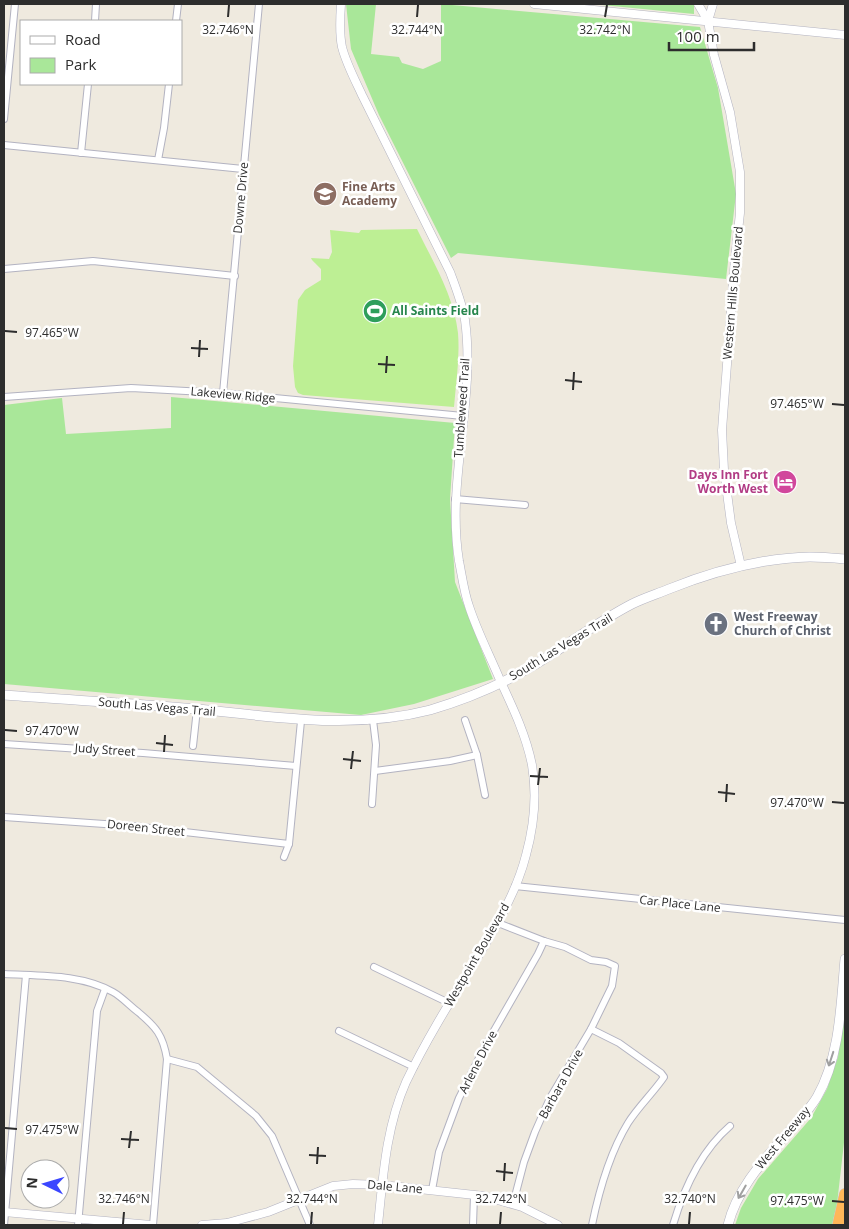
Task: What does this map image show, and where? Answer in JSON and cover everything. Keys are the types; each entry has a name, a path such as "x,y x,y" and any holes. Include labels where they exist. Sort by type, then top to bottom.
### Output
{"highway":[{"path":"838,1225 845,1194"}],"main road":[{"name":"South Las Vegas Trail","path":"4,695 197,709 300,720 373,720 406,715 430,710 501,682 530,667 634,603 694,579 741,566 804,557 845,559"},
{"name":"West Freeway","path":"728,1225 738,1199 753,1173 807,1111 817,1096 837,1042 845,959"}],"street":[{"path":"4,119 16,4"},
{"path":"94,20 96,4"},
{"path":"176,20 178,4"},
{"name":"Downe Drive","path":"223,393 259,4"},
{"name":"Tumbleweed Trail","path":"341,4 342,47 349,65 450,272 458,293 465,322 467,348 466,386 455,499 457,546 469,605 501,682"},
{"path":"534,4 845,35"},
{"name":"Western Hills Boulevard","path":"698,4 708,22 714,56 730,112 740,172 740,213 722,430 730,523 741,566"},
{"name":"Western Hills Boulevard","path":"708,22 713,4"},
{"path":"81,153 88,85"},
{"path":"158,160 169,85"},
{"path":"4,145 243,169"},
{"path":"4,268 93,261 235,276"},
{"name":"Lakeview Ridge","path":"4,397 131,388 223,393 463,416"},
{"path":"455,499 525,505"},
{"name":"Westpoint Boulevard","path":"378,1225 387,1146 395,1111 431,1034 498,923 526,859 534,806 532,767 522,728 501,682"},
{"path":"193,746 197,709"},
{"path":"284,857 288,844 300,720"},
{"path":"372,804 376,745 373,720"},
{"path":"465,720 477,755 485,794"},
{"name":"Judy Street","path":"4,744 296,766"},
{"path":"375,772 477,755"},
{"name":"Doreen Street","path":"4,817 133,826 288,844"},
{"name":"Car Place Lane","path":"515,886 845,920"},
{"path":"498,923 544,941"},
{"name":"Barbara Drive","path":"513,1204 534,1132 550,1098 591,1029 612,986 616,966 606,962 591,960 565,946 544,941"},
{"name":"Arlene Drive","path":"432,1190 439,1152 459,1098 484,1048 544,941"},
{"path":"374,967 450,1003"},
{"path":"4,974 72,978 93,983 114,993 149,1021 158,1031 164,1044 166,1059 152,1225 79,1222 4,1212"},
{"path":"4,1225 26,975"},
{"path":"79,1222 97,1011 106,989"},
{"path":"591,1029 619,1043 664,1077 628,1123 599,1194 592,1225"},
{"path":"339,1031 414,1067"},
{"path":"166,1059 196,1067 256,1116 272,1136 310,1225"},
{"path":"673,1225 689,1182 704,1155 719,1135 730,1126"},
{"name":"Dale Lane","path":"202,1225 227,1224 300,1201 333,1186 353,1184 382,1185 474,1195 513,1204 558,1225"},
{"path":"473,1225 474,1195"}],"green space":[{"path":"346,4 376,4 371,54 399,57 402,63 423,69 441,61 441,4 700,27 718,88 736,194 726,279 458,253 451,258 379,115 351,49"},
{"path":"592,4 694,4 694,14"},
{"name":"All Saints Field","path":"417,229 442,280 456,319 458,370 454,407 303,395 298,393 295,387 293,366 298,300 305,290 321,280 321,269 311,258 329,259 332,252 330,230 359,233 361,230"},
{"path":"171,397 455,423 450,499 455,582 493,679 414,704 361,715 4,684 4,405 62,398 66,434 171,428"},
{"path":"845,993 845,1134 837,1204 832,1225 735,1225 741,1208 758,1179 811,1118 827,1089 838,1057"}],"place":[{"name":"Fine Arts Academy","path":"325,194"},
{"name":"All Saints Field","path":"375,311"},
{"name":"Days Inn Fort Worth West","path":"785,482"},
{"name":"West Freeway Church of Christ","path":"716,624"}]}
